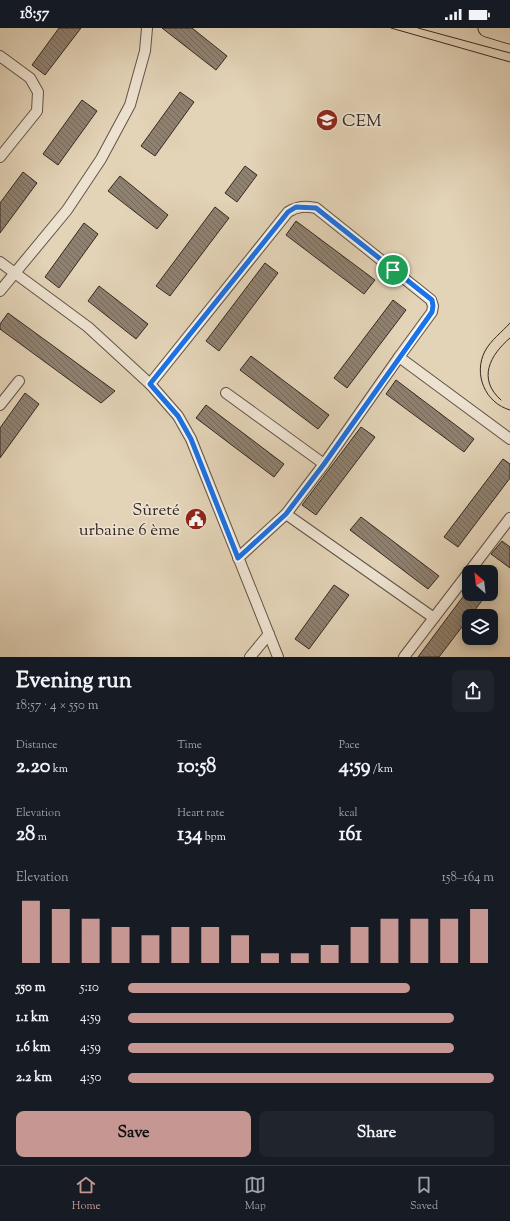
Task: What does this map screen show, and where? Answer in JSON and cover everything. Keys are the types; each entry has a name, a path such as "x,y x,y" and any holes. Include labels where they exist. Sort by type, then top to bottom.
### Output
{"main road":[{"path":"487,28 510,35"}],"street":[{"path":"0,291 67,210 102,159 130,105 145,51 147,28"},
{"path":"0,56 30,78 38,92 37,111 0,157"},
{"path":"150,384 288,212 296,207 316,208 432,300 432,312 324,464 286,514 238,558"},
{"path":"0,262 88,327 150,384 178,416 191,439 278,657"},
{"path":"400,357 510,439"},
{"path":"0,405 19,381"},
{"path":"226,393 324,464"},
{"path":"286,514 434,618"},
{"path":"474,565 510,518"},
{"path":"404,657 462,581"},
{"path":"250,657 269,634"}],"building":[{"path":"59,28 81,28 45,75 32,65"},
{"path":"162,28 192,28 227,56 216,70"},
{"path":"180,92 194,102 155,156 141,146"},
{"path":"82,100 97,111 58,165 43,154"},
{"path":"245,166 257,175 237,202 225,193"},
{"path":"23,172 37,183 0,233 0,203"},
{"path":"120,176 168,215 157,229 108,191"},
{"path":"215,207 229,218 170,296 156,286"},
{"path":"296,221 375,280 364,294 286,235"},
{"path":"84,223 98,234 59,288 45,277"},
{"path":"265,263 278,273 219,351 206,341"},
{"path":"99,286 148,324 136,339 88,301"},
{"path":"393,300 406,310 347,388 334,378"},
{"path":"8,313 115,391 101,403 0,329 0,324"},
{"path":"251,356 329,415 318,429 240,370"},
{"path":"396,380 474,439 464,452 386,394"},
{"path":"25,393 39,404 0,458 0,428"},
{"path":"206,405 284,464 274,477 196,418"},
{"path":"361,427 375,437 316,515 302,505"},
{"path":"503,459 510,464 510,478 458,547 444,537"},
{"path":"361,517 439,576 428,589 350,530"},
{"path":"502,541 510,547 510,568 491,554"},
{"path":"334,585 349,595 309,649 295,639"},
{"path":"462,598 462,601 482,601 476,609 462,609 462,627 439,657 418,657"}],"tram line":[{"path":"391,28 510,62"},
{"path":"418,28 510,53"},
{"path":"510,323 487,347 480,369 481,378 488,394 494,401 510,410"},
{"path":"501,400 489,384 489,368 497,352 510,338"}],"place":[{"name":"CEM","path":"327,120"},
{"name":"Sûreté urbaine 6 ème","path":"196,519"}],"route":[{"path":"296,207 316,208 393,270 432,300 432,312 324,464 286,514 238,558 191,439 178,416 150,384 288,212 296,207"}]}
